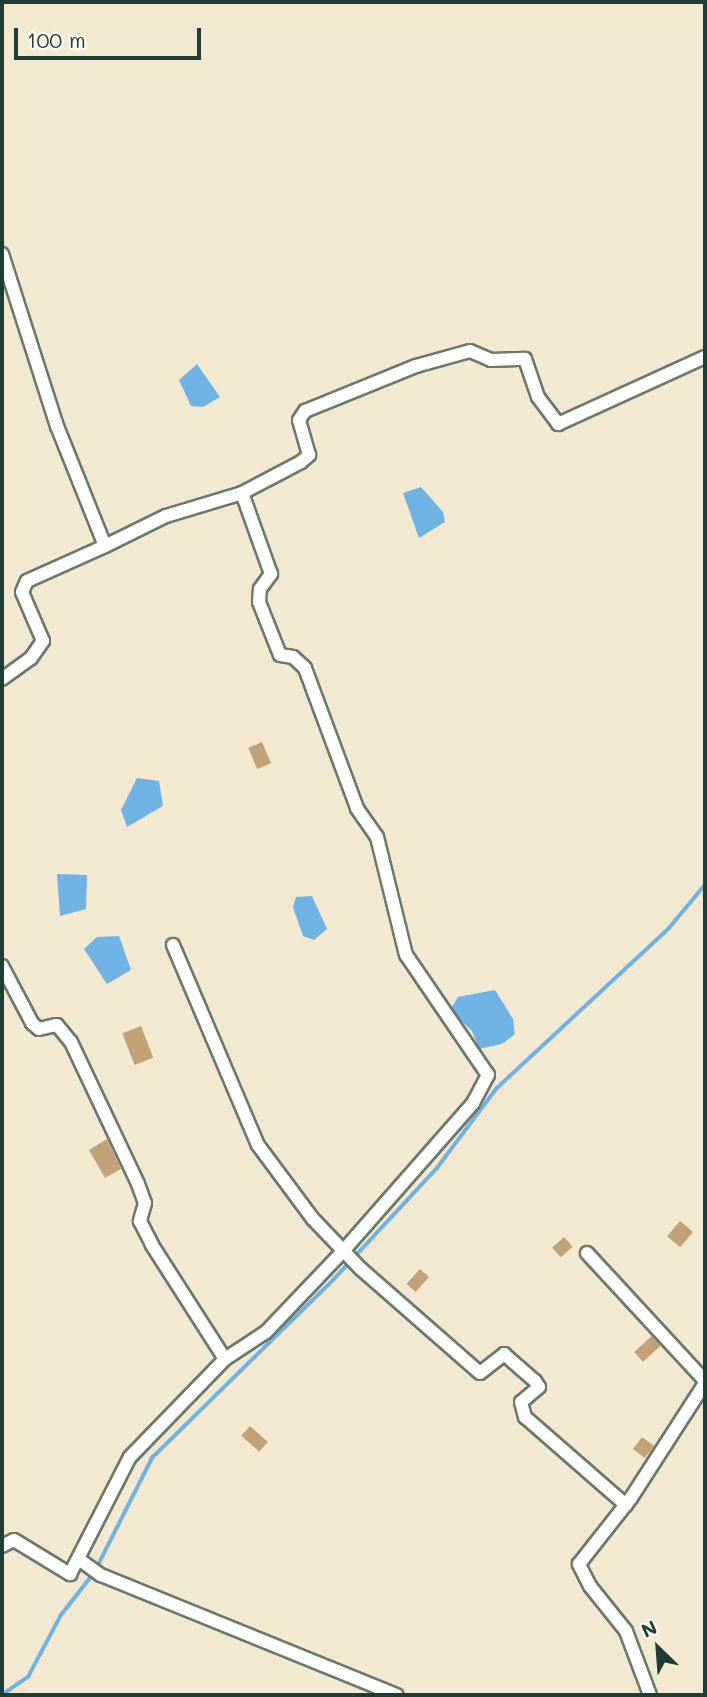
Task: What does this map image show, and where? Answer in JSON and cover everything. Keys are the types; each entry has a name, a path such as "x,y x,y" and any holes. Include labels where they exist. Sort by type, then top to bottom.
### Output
{"street":[{"path":"2,254 52,415 104,546"},
{"path":"2,679 32,658 43,641 22,592 27,581 166,516 242,493 309,455 299,420 305,411 416,366 470,351 491,360 525,359 538,397 558,424 705,357"},
{"path":"2,1546 14,1540 70,1574 80,1560 130,1457 225,1359 266,1332 349,1256 473,1103 488,1075 406,955 377,837 356,808 305,667 293,657 280,655 259,602 260,589 271,574 242,493"},
{"path":"173,945 258,1145 313,1219 349,1256 481,1373 504,1354 535,1381 539,1387 521,1402 524,1417 626,1505"},
{"path":"2,966 32,1023 39,1029 57,1025 71,1042 138,1184 145,1203 140,1221 152,1245 225,1359"},
{"path":"587,1253 705,1382 626,1505 579,1564 590,1586 626,1631 650,1695"},
{"path":"80,1560 102,1576 397,1695"}],"water":[{"path":"197,364 220,397 203,407 191,406 179,380"},
{"path":"421,487 443,512 445,522 419,538 403,493"},
{"path":"137,778 159,781 163,806 127,827 121,810"},
{"path":"57,874 87,875 86,909 60,916"},
{"path":"312,896 327,929 314,940 303,936 293,907 296,897"},
{"path":"119,936 131,970 107,984 84,949 97,937"},
{"path":"495,990 513,1019 515,1034 502,1044 479,1049 472,1031 450,1010 458,997"}],"building":[{"path":"262,742 271,763 257,769 248,748"},
{"path":"141,1026 153,1058 135,1065 122,1033"},
{"path":"107,1139 121,1169 105,1178 89,1150"},
{"path":"680,1221 693,1232 680,1247 667,1236"},
{"path":"564,1237 573,1247 561,1257 552,1248"},
{"path":"420,1269 429,1277 416,1292 407,1284"},
{"path":"652,1336 661,1346 643,1362 634,1352"},
{"path":"250,1426 268,1442 259,1452 241,1436"},
{"path":"642,1437 654,1446 645,1458 633,1449"}],"waterway":[{"path":"2,1695 28,1677 61,1615 94,1573 152,1458 334,1279 437,1168 496,1089 669,928 705,885"}]}
